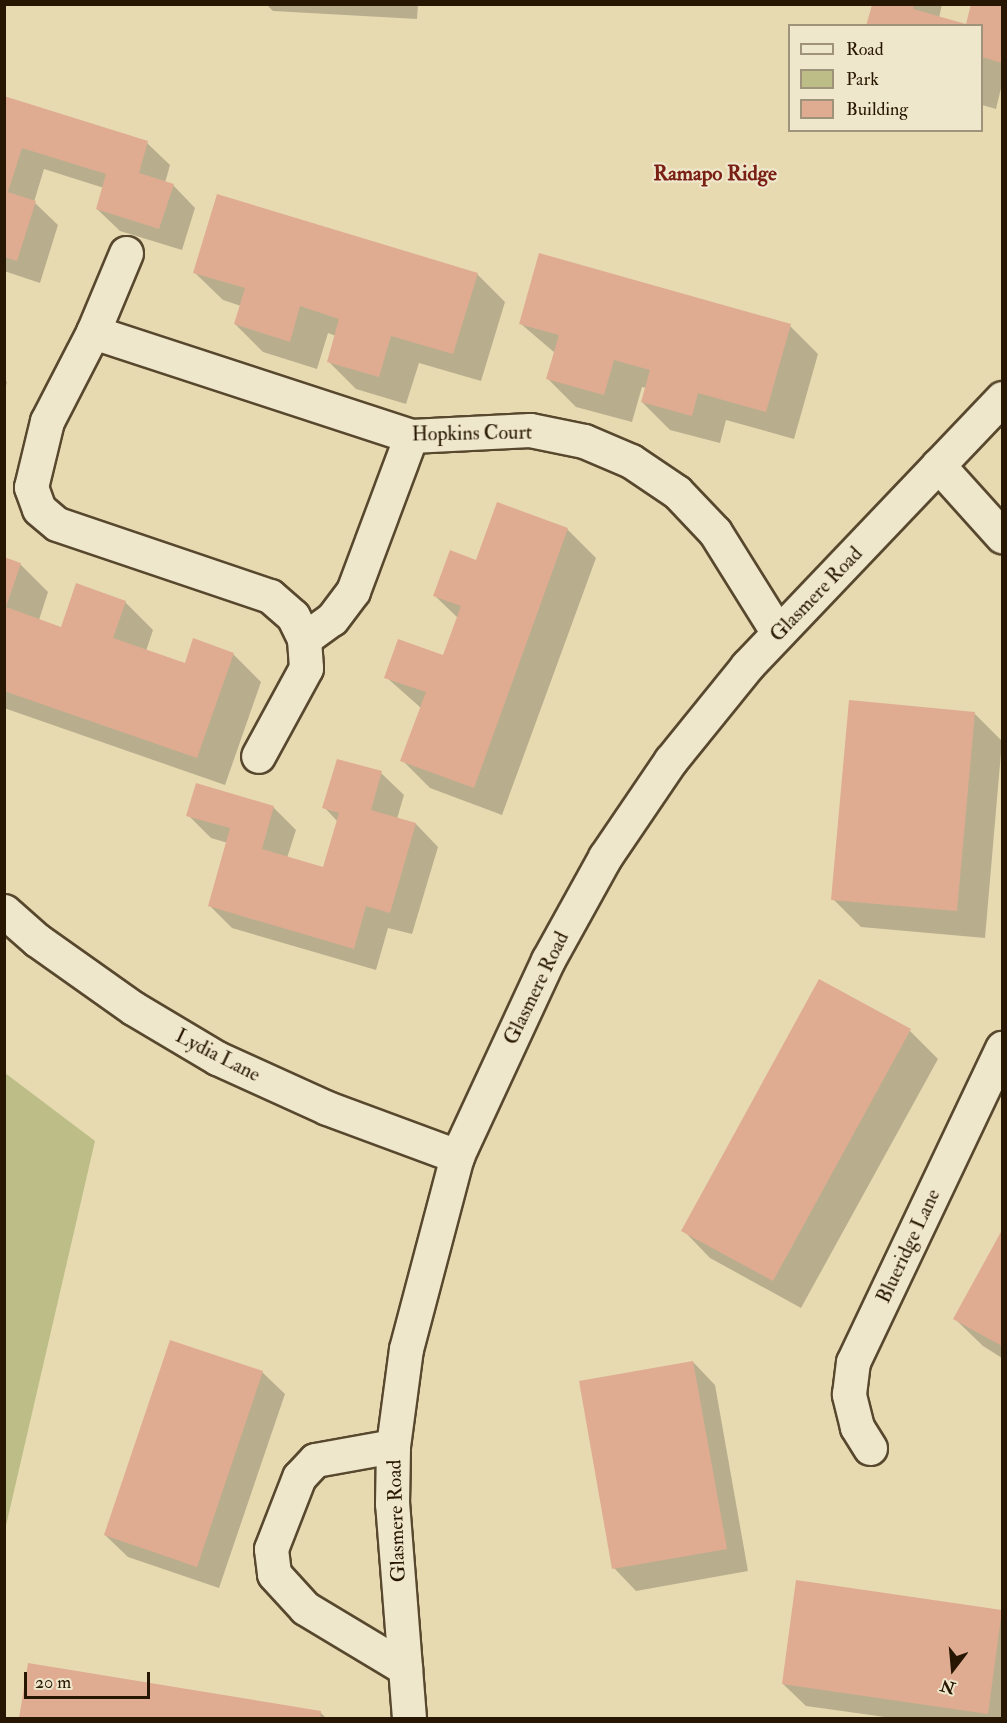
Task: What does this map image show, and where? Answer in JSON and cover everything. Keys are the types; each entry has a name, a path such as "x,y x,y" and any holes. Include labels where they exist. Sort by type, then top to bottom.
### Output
{"street":[{"path":"126,253 93,332 46,421 31,487 39,509 57,524 270,596 292,616 304,639 306,668 258,756"},
{"name":"Hopkins Court","path":"93,332 411,436 530,430 584,441 631,461 677,492 715,532 778,633"},
{"name":"Glasmere Road","path":"409,1719 392,1504 393,1446 406,1349 457,1156 548,960 605,857 670,760 778,633 1002,398"},
{"path":"304,639 332,620 353,591 411,436"},
{"path":"938,465 1002,536"},
{"name":"Lydia Lane","path":"4,911 37,940 133,1008 217,1058 327,1108 457,1156"},
{"name":"Blueridge Lane","path":"870,1448 857,1427 849,1394 853,1362 1002,1048"},
{"path":"393,1446 315,1460 298,1478 272,1549 274,1574 305,1608 405,1668"}],"green space":[{"path":"5,1073 95,1141 5,1530"}],"building":[{"path":"971,4 1002,4 1002,63 983,57 983,24 966,24"},
{"path":"872,5 914,5 913,9 966,24 867,24"},
{"path":"4,96 148,141 139,173 174,184 159,229 96,209 106,174 22,148 8,192 36,201 17,261 4,257"},
{"path":"217,194 478,273 453,354 391,336 379,377 327,362 339,319 300,306 290,342 234,324 245,288 193,273"},
{"path":"539,253 791,324 766,412 698,393 692,416 641,402 650,370 614,360 604,395 546,379 559,335 519,324"},
{"path":"497,502 568,528 474,788 400,761 426,692 384,678 398,639 443,655 461,606 433,596 450,550 476,560"},
{"path":"4,557 21,563 6,607 61,627 76,583 126,601 113,638 185,663 193,638 234,653 197,758 4,691"},
{"path":"849,700 975,712 957,911 831,900"},
{"path":"337,759 382,771 371,810 416,823 390,913 366,906 354,949 208,906 230,828 186,816 196,783 274,806 262,849 323,867 339,813 322,808"},
{"path":"819,979 911,1029 773,1281 681,1231"},
{"path":"1002,1230 1002,1346 953,1319"},
{"path":"170,1340 263,1371 197,1567 104,1535"},
{"path":"693,1361 727,1549 612,1569 579,1381"},
{"path":"796,1580 1002,1610 988,1714 782,1684"},
{"path":"28,1663 321,1711 320,1718 19,1718"}],"district":[{"name":"Ramapo Ridge","path":"715,174"}]}
